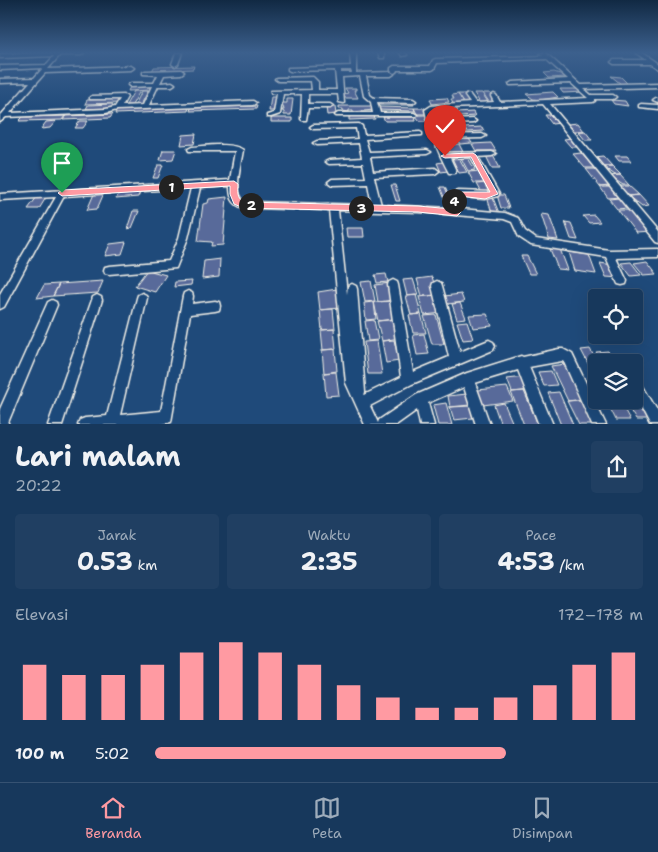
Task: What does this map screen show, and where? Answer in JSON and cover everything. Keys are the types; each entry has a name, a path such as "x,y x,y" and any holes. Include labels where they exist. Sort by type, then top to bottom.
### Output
{"street":[{"path":"2,117 41,73"},
{"path":"145,73 166,73"},
{"path":"145,107 162,73"},
{"path":"339,73 342,102"},
{"path":"343,73 363,75 392,73"},
{"path":"563,73 591,99"},
{"path":"363,75 367,96 373,100 412,101"},
{"path":"278,79 313,79 315,82 315,92"},
{"path":"0,81 34,80"},
{"path":"512,84 573,82"},
{"path":"130,85 172,84"},
{"path":"580,88 657,84"},
{"path":"269,116 277,114 277,92 341,92"},
{"path":"304,119 305,92"},
{"path":"468,96 474,105"},
{"path":"494,96 499,105"},
{"path":"92,98 124,97 117,108"},
{"path":"452,171 436,137 429,109 449,104 499,105 546,103 613,97"},
{"path":"373,100 377,114"},
{"path":"2,117 106,111 117,108 253,103"},
{"path":"546,103 658,239"},
{"path":"642,106 657,103"},
{"path":"305,106 330,106"},
{"path":"338,115 414,115"},
{"path":"431,123 473,121"},
{"path":"314,126 359,126 377,208"},
{"path":"317,143 420,134"},
{"path":"436,137 482,136"},
{"path":"192,149 234,148 239,150 234,194 237,202 243,205 377,208 457,212 512,218 526,238 534,242 609,254 658,253"},
{"path":"329,162 428,152"},
{"path":"445,156 492,154"},
{"path":"457,212 454,195 485,196 494,194 473,155"},
{"path":"332,182 435,170"},
{"path":"0,197 234,184"},
{"path":"110,270 172,265 179,251 194,199 196,185"},
{"path":"0,304 62,193"},
{"path":"333,207 352,383 372,424"},
{"path":"609,254 622,281"},
{"path":"393,285 408,380"},
{"path":"437,286 456,361"},
{"path":"352,289 362,403"},
{"path":"85,424 166,417 168,415 188,296"},
{"path":"112,422 142,298"},
{"path":"55,424 97,300"},
{"path":"0,424 52,305"},
{"path":"186,310 215,306"},
{"path":"362,403 408,380 489,346"},
{"path":"384,424 422,400 467,379 521,362 564,355 568,358 599,424"},
{"path":"521,362 546,424"},
{"path":"467,379 483,424"},
{"path":"643,398 658,424"},
{"path":"422,400 427,424"}],"building":[{"path":"544,73 556,73 566,77 549,78"},
{"path":"611,76 621,77 628,84 621,84"},
{"path":"154,86 152,90 128,91 130,87"},
{"path":"345,88 356,88 354,90 358,98 344,98 344,94 348,93"},
{"path":"560,89 580,89 584,92 563,93"},
{"path":"134,91 140,91 132,105 126,105"},
{"path":"142,91 148,91 141,105 135,105"},
{"path":"553,92 558,97 540,100 533,99 526,94"},
{"path":"474,93 482,93 488,102 480,103"},
{"path":"483,93 490,93 496,102 489,102"},
{"path":"458,94 464,103 453,104 451,99 454,99 452,95"},
{"path":"458,94 466,94 471,103 464,103"},
{"path":"271,97 277,97 276,111 269,111"},
{"path":"447,98 449,102 432,104 430,99"},
{"path":"122,99 120,103 85,104 87,100"},
{"path":"287,99 293,99 291,115 284,115 284,112 281,110 284,110 282,103 287,103"},
{"path":"611,100 625,101 628,106 614,104"},
{"path":"378,102 413,102 414,105 379,105"},
{"path":"113,104 111,108 86,109 88,105"},
{"path":"257,106 256,109 190,111 191,108"},
{"path":"339,106 374,106 374,110 353,112 353,110 349,110 349,112 339,109"},
{"path":"189,107 188,111 115,114 117,110"},
{"path":"326,107 335,107 336,114 327,115"},
{"path":"378,107 414,108 415,111 378,110"},
{"path":"414,108 425,108 427,114 417,114"},
{"path":"456,108 458,111 436,113 434,109"},
{"path":"473,112 475,116 459,117 456,113"},
{"path":"452,113 455,117 438,118 435,114"},
{"path":"113,114 110,118 63,120 66,116"},
{"path":"415,115 427,115 428,118 425,118 426,121 420,121"},
{"path":"545,115 553,115 560,123 552,124"},
{"path":"65,116 62,120 19,121 23,117"},
{"path":"349,116 374,116 375,119 349,120"},
{"path":"383,117 415,117 416,121 385,121"},
{"path":"271,118 292,118 292,122 271,122"},
{"path":"56,121 50,128 41,129 46,122"},
{"path":"80,121 88,121 83,128 75,128"},
{"path":"578,123 584,131 574,131 568,124"},
{"path":"463,127 467,134 455,134 452,128"},
{"path":"482,127 484,131 467,132 464,128"},
{"path":"578,131 585,131 592,140 585,140"},
{"path":"196,134 194,144 181,145 183,135"},
{"path":"571,138 578,147 571,147 564,139"},
{"path":"457,139 469,139 472,143 460,144"},
{"path":"491,143 496,151 476,151 472,144"},
{"path":"459,144 463,152 450,152 446,145"},
{"path":"163,150 176,150 173,159 160,160"},
{"path":"581,153 594,168 585,168 573,154"},
{"path":"485,154 492,154 500,168 492,168"},
{"path":"603,156 612,166 602,166 594,157"},
{"path":"615,156 627,156 631,161 619,161"},
{"path":"452,158 459,158 467,172 459,173"},
{"path":"461,158 468,158 475,170 468,171"},
{"path":"443,162 448,171 441,172 437,163"},
{"path":"158,165 163,165 158,178 153,178"},
{"path":"602,166 612,166 621,175 615,175"},
{"path":"586,169 595,169 609,186 600,187"},
{"path":"481,171 487,183 474,183 468,172"},
{"path":"620,175 629,185 623,185 609,176"},
{"path":"485,183 491,194 483,195 477,184"},
{"path":"391,185 395,185 400,201 396,201"},
{"path":"619,186 629,186 639,195 628,196"},
{"path":"440,187 445,187 451,202 446,202"},
{"path":"600,187 611,187 620,197 608,198"},
{"path":"141,189 138,197 116,199 120,191"},
{"path":"104,193 97,209 87,210 94,194"},
{"path":"497,195 504,195 509,208 501,208"},
{"path":"639,195 649,206 642,207 628,196"},
{"path":"47,196 39,209 28,209 37,197"},
{"path":"227,197 223,245 211,246 212,242 198,241 203,204 208,203 209,199"},
{"path":"487,197 493,198 499,213 492,213"},
{"path":"619,198 628,208 617,209 609,199"},
{"path":"618,210 630,210 650,232 636,233"},
{"path":"133,211 139,211 132,228 127,229"},
{"path":"541,214 549,215 558,240 549,239"},
{"path":"594,215 600,222 589,223 583,216"},
{"path":"565,222 571,223 578,240 571,239"},
{"path":"346,228 363,228 364,237 347,237"},
{"path":"126,242 122,254 105,256 110,244"},
{"path":"550,249 560,249 568,270 558,269"},
{"path":"569,252 589,255 596,274 575,271"},
{"path":"521,256 527,256 536,274 529,274"},
{"path":"220,259 219,277 202,279 204,261"},
{"path":"647,261 657,274 644,275 634,263"},
{"path":"631,262 641,275 631,276 621,263"},
{"path":"600,263 613,265 619,278 606,277"},
{"path":"147,270 166,275 155,292 135,286"},
{"path":"386,274 388,282 377,283 375,275"},
{"path":"432,277 438,295 422,296 417,279"},
{"path":"413,279 418,295 407,296 403,280"},
{"path":"103,281 98,293 53,296 59,284"},
{"path":"192,281 191,285 174,287 175,282"},
{"path":"371,281 375,301 365,302 361,282"},
{"path":"390,283 394,300 378,302 375,285"},
{"path":"59,284 53,296 37,298 44,285"},
{"path":"337,289 340,308 320,310 318,292"},
{"path":"461,294 464,302 447,304 444,296"},
{"path":"416,295 421,314 411,315 406,296"},
{"path":"437,295 443,313 424,315 419,297"},
{"path":"394,301 398,319 378,321 374,302"},
{"path":"374,302 376,319 366,320 364,303"},
{"path":"460,303 466,318 457,319 452,304"},
{"path":"333,309 335,329 322,330 320,310"},
{"path":"421,314 426,333 413,333 409,315"},
{"path":"487,314 492,326 473,328 469,315"},
{"path":"436,315 444,344 432,344 424,316"},
{"path":"394,319 399,338 382,341 377,321"},
{"path":"374,320 378,340 368,341 365,321"},
{"path":"467,321 473,339 463,340 457,322"},
{"path":"334,329 336,349 323,350 321,330"},
{"path":"424,334 429,354 417,355 413,335"},
{"path":"394,340 399,361 386,363 382,341"},
{"path":"377,341 382,374 368,374 364,342"},
{"path":"335,349 337,371 324,373 322,350"},
{"path":"590,349 593,354 588,354 588,363 581,350"},
{"path":"608,351 610,354 597,354 596,352"},
{"path":"565,364 583,399 568,401 551,366"},
{"path":"551,371 557,385 544,386 538,372"},
{"path":"336,372 339,395 326,396 324,373"},
{"path":"525,377 532,390 512,392 507,379"},
{"path":"507,387 513,401 483,405 478,390"},
{"path":"524,391 538,424 524,424 511,392"},
{"path":"559,392 573,424 561,424 548,393"},
{"path":"467,394 470,405 450,407 448,396"},
{"path":"580,400 592,424 578,424 567,401"},
{"path":"446,403 452,424 438,424 433,405"},
{"path":"504,403 513,424 501,424 494,405"},
{"path":"470,406 473,418 454,420 450,407"},
{"path":"610,409 624,409 630,420 616,420"},
{"path":"629,409 640,409 647,420 636,420"}],"route":[{"path":"62,193 234,184 234,194 237,202 243,205 418,209 457,212 454,195 491,196 494,194 473,155 445,156"}]}
